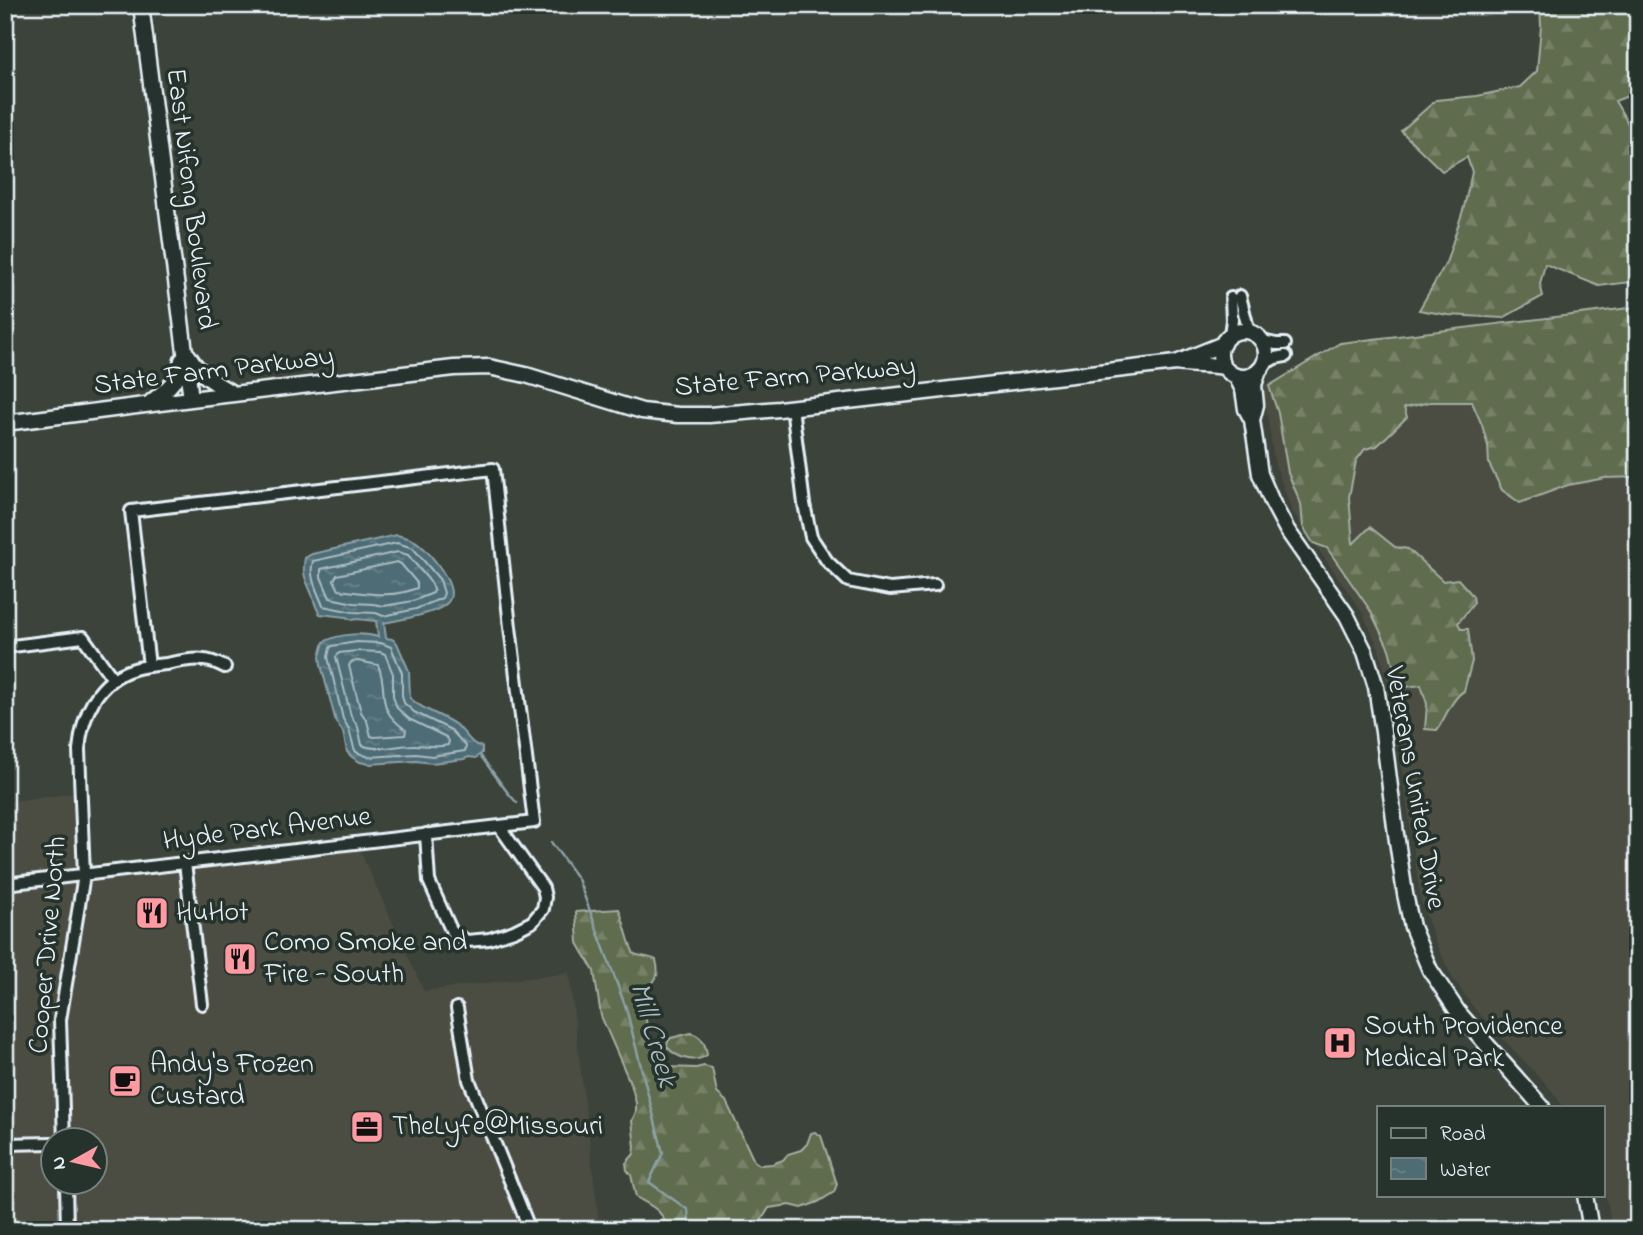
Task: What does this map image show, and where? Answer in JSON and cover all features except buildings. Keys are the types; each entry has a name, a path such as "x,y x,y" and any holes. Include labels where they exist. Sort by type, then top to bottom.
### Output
{"street":[{"name":"East Nifong Boulevard","path":"141,5 191,399"},
{"path":"1249,332 1236,297 1233,320 1220,352 1221,360 1229,373 1248,377 1285,350 1276,344 1262,341"},
{"path":"1226,340 1242,331 1256,336 1265,348 1266,356 1261,367"},
{"name":"State Farm Parkway","path":"5,423 454,368 488,367 526,374 642,411 709,415 1176,363 1226,340"},
{"path":"184,348 196,368 234,394"},
{"path":"149,404 169,388 180,374 184,348"},
{"name":"State Farm Parkway","path":"1176,363 1224,367"},
{"name":"Veterans United Drive","path":"1252,421 1256,405 1254,385 1261,367"},
{"name":"Veterans United Drive","path":"1236,376 1252,421 1260,474 1272,502 1287,530 1347,616 1365,652 1376,687 1405,894 1412,927 1421,949 1430,970 1458,1012 1541,1106"},
{"path":"792,407 804,504 811,537 827,561 848,581 890,589 935,585"},
{"name":"Hyde Park Avenue","path":"5,884 534,822 493,468 131,511 149,666"},
{"path":"5,647 83,637 113,679 133,669 190,660 206,660 225,667"},
{"name":"Cooper Drive North","path":"64,1126 60,1020 84,875 80,736 89,706 113,679"},
{"path":"426,834 429,881 452,932 467,941 489,939 532,922 543,909 545,897 543,888 499,826"},
{"path":"185,863 202,1004"},
{"path":"457,1008 469,1080 530,1230"},
{"path":"5,1144 38,1143"},
{"path":"66,1196 67,1230"},
{"path":"1585,1196 1591,1230"}],"shaded area":[{"path":"1638,331 1638,1230 1612,1230 1604,1190 1604,1106 1562,1106 1554,1093 1474,1008 1452,977 1435,941 1421,901 1392,701 1379,649 1362,612 1292,511 1274,461 1263,384"},
{"path":"84,792 89,868 359,837 361,853 424,991 569,973 600,1230 5,1230 5,802"}],"green space":[{"path":"1540,5 1638,5 1638,92 1615,101 1629,125 1638,123 1638,281 1599,286 1545,264 1540,284 1543,296 1503,318 1448,315 1419,310 1446,263 1472,172 1467,157 1442,171 1401,131 1436,100 1477,96 1520,87 1537,71"},
{"path":"1638,307 1638,477 1605,478 1568,485 1520,503 1502,490 1489,464 1488,446 1472,402 1430,402 1404,408 1407,417 1377,446 1365,449 1356,461 1349,497 1353,544 1370,527 1395,547 1408,549 1443,581 1458,579 1473,596 1474,603 1458,623 1461,629 1468,629 1472,661 1464,691 1453,703 1437,730 1425,729 1427,704 1421,685 1399,688 1389,649 1370,610 1327,548 1313,543 1303,527 1301,504 1288,473 1278,413 1269,386 1340,343"},
{"path":"619,909 634,954 656,960 658,973 648,991 645,1010 649,1037 659,1062 665,1067 712,1068 717,1093 726,1101 754,1161 760,1165 783,1160 788,1154 801,1150 807,1144 811,1133 815,1132 821,1136 837,1184 834,1192 802,1208 790,1205 769,1208 759,1224 759,1230 666,1230 660,1213 636,1197 626,1163 634,1154 632,1121 636,1103 632,1087 601,1016 594,971 578,943 576,912"},
{"path":"691,1033 703,1041 707,1055 686,1059 667,1047 671,1038"}],"water":[{"path":"397,535 416,541 429,554 447,580 451,597 447,603 435,610 384,623 386,638 397,643 409,671 410,698 456,725 474,743 482,747 482,753 476,758 432,763 360,762 347,752 343,732 336,722 321,665 320,656 324,642 350,635 378,637 376,621 320,614 305,576 305,558 312,554"}],"waterway":[{"name":"Mill Creek","path":"480,755 517,803"},
{"name":"Mill Creek","path":"551,842 578,879 626,1008 663,1153 649,1182 688,1210 690,1230"}],"place":[{"name":"HuHot","path":"152,913"},
{"name":"Como Smoke and Fire - South","path":"240,959"},
{"name":"South Providence Medical Park","path":"1340,1043"},
{"name":"Andy's Frozen Custard","path":"125,1081"},
{"name":"TheLyfe@Missouri","path":"367,1127"}]}
